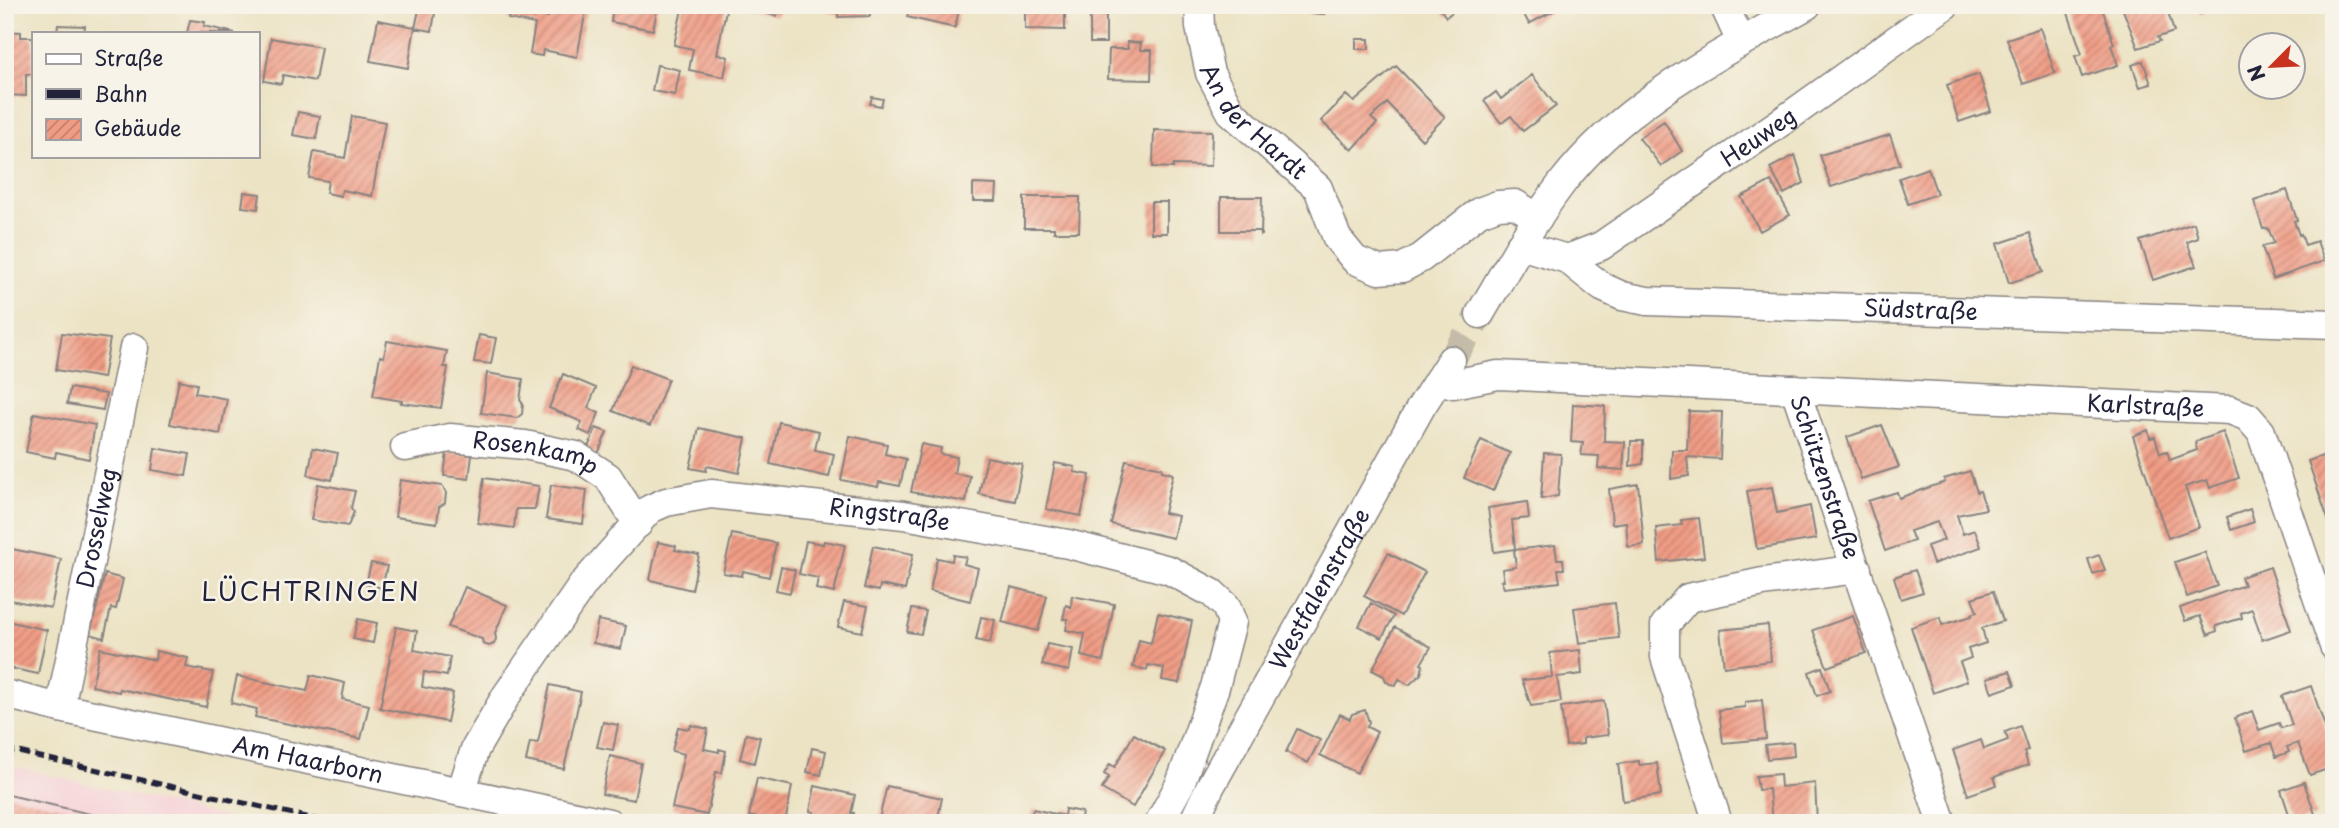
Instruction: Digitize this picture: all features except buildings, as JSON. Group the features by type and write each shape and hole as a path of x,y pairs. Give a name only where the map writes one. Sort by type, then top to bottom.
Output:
{"street":[{"name":"An der Hardt","path":"1199,5 1200,27 1210,73 1231,112 1318,188 1338,238 1355,260 1379,270 1402,268 1421,258 1479,212 1498,205 1515,204 1538,218"},
{"path":"1724,5 1741,42"},
{"path":"1480,314 1520,245 1563,182 1630,115 1652,96 1807,5"},
{"name":"Heuweg","path":"1567,260 1601,246 1945,5"},
{"name":"Südstraße","path":"1520,245 1567,260 1602,287 1622,296 1647,301 2334,324"},
{"name":"Drosselweg","path":"60,708 134,348"},
{"name":"Schützenstraße","path":"1445,369 1454,384 1497,375 1795,389 1942,823"},
{"name":"Westfalenstraße","path":"1193,823 1210,787 1445,369"},
{"name":"Karlstraße","path":"1795,389 2230,410 2248,417 2260,432 2334,646"},
{"name":"Rosenkamp","path":"405,447 450,438 525,445 576,456 608,477 638,523"},
{"name":"Ringstraße","path":"461,792 475,749 506,696 584,583 650,509 666,502 711,494 904,515 1068,544 1169,570 1212,593 1226,606 1232,622 1215,687 1180,784 1159,823"},
{"path":"1718,823 1665,657 1665,625 1688,597 1763,582 1857,569"},
{"name":"Am Haarborn","path":"5,694 60,708 609,823"}],"shaded area":[{"path":"5,764 249,823 5,823"}],"tunnel":[{"path":"1451,360 1480,314"}],"railway":[{"path":"5,749 333,823"}],"district":[{"name":"LÜCHTRINGEN","path":"311,592"}]}
